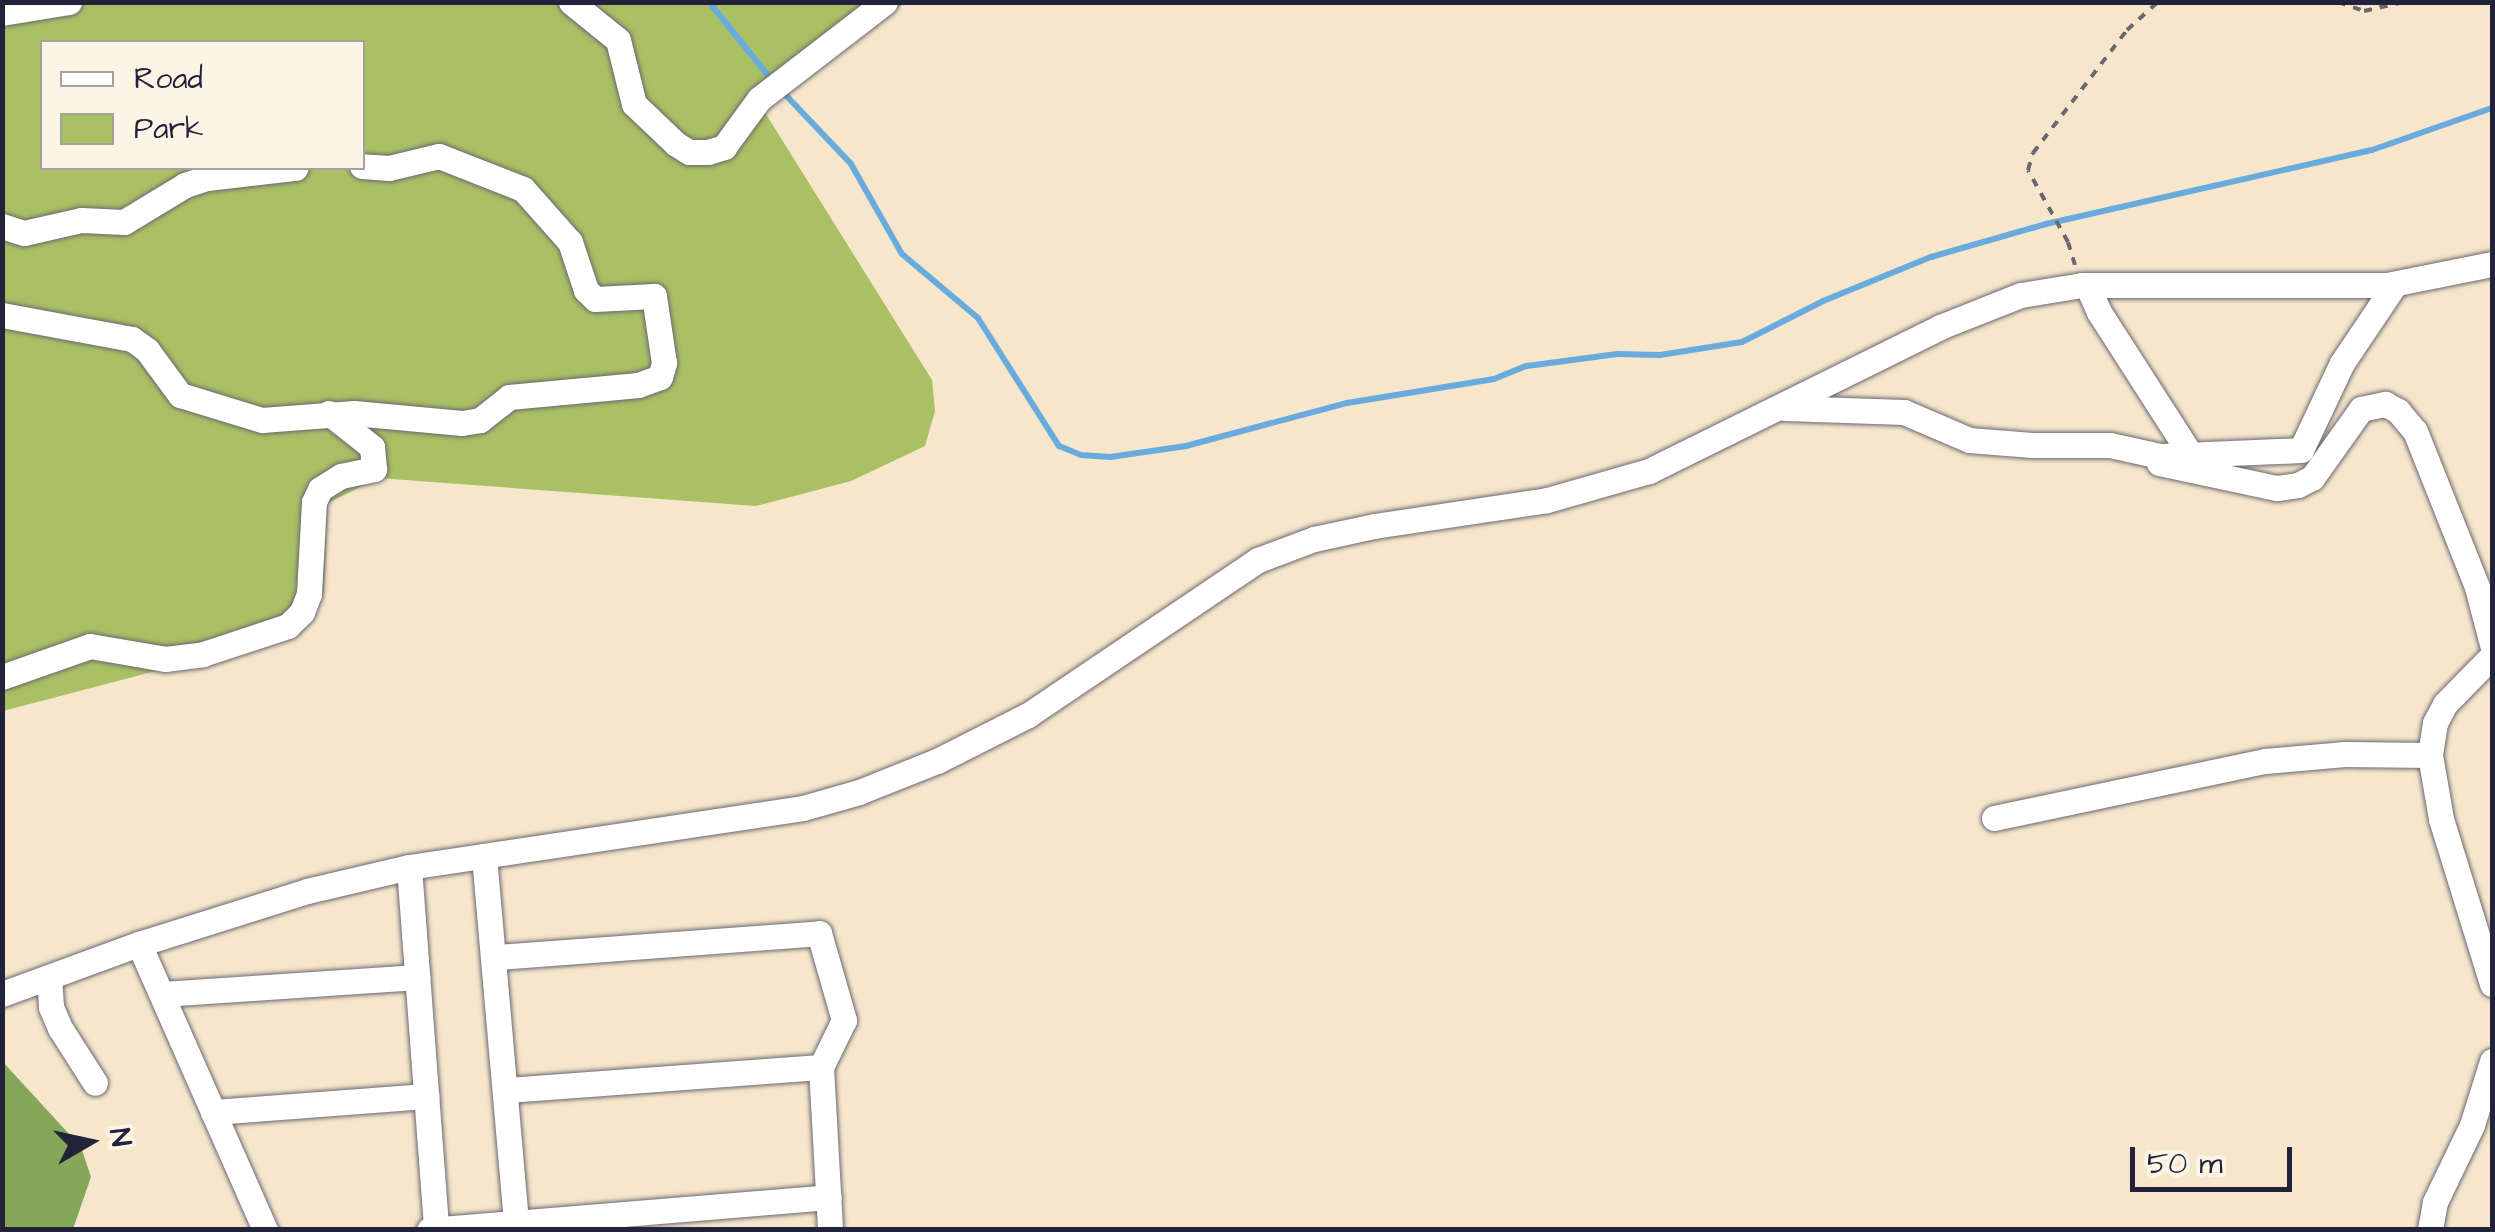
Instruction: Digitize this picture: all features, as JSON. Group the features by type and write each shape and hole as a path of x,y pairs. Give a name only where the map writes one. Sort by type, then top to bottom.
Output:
{"street":[{"path":"2,14 68,2"},
{"path":"571,2 618,40 634,104 676,144 689,152 708,152 724,147 759,99 885,2"},
{"path":"2,314 132,339 147,350 180,396 262,420 330,413 428,422 480,420 509,397 650,384 660,377 664,363 654,296 595,299 586,290 570,242 523,189 454,158 439,156 388,168 365,166"},
{"path":"2,226 24,233 81,220 124,222 185,185 207,178 277,170"},
{"path":"2,994 139,944 307,891 409,867 748,818 859,792 937,761 1028,715 1258,560 1314,540 1374,526 1546,500 1593,488 1676,459 1988,306 2020,295 2084,285 2395,284 2492,264"},
{"path":"1781,408 1904,412 1970,440 2132,450 2160,456 2301,450 2342,363 2395,284"},
{"path":"2084,285 2190,454"},
{"path":"2132,450 2169,468 2277,488 2312,478 2361,409 2384,404 2398,411 2415,431 2478,586 2490,646 2445,704 2435,722 2430,754 2440,819 2492,984"},
{"path":"2,677 90,646 165,658 203,654 288,626 302,612 309,594 314,502 320,489 341,476 374,469 372,446 330,413"},
{"path":"1994,818 2264,762 2345,754 2430,754"},
{"path":"484,856 496,957 516,1222"},
{"path":"409,867 433,1229 516,1222 591,1223 829,1198"},
{"path":"496,957 819,933 844,1020 821,1067 830,1230"},
{"path":"139,944 265,1230"},
{"path":"48,977 51,1007 60,1028 95,1084"},
{"path":"162,994 417,977"},
{"path":"2430,1230 2435,1202 2482,1123 2492,1061"},
{"path":"506,1090 821,1067"},
{"path":"213,1112 426,1096"}],"path":[{"path":"2084,285 2068,242 2028,170 2032,153 2127,30 2158,2"},
{"path":"2338,2 2364,10 2404,2"}],"green space":[{"path":"3,3 904,3 764,111 932,380 935,411 925,446 851,481 756,506 378,478 328,503 324,592 301,633 3,711"},
{"path":"2,1061 81,1147 91,1177 73,1229 3,1229"}],"waterway":[{"path":"709,2 771,79"},
{"path":"779,88 851,164 902,254 978,318 1059,446 1081,455 1110,457 1186,446 1347,403 1494,379 1527,366 1617,354 1660,355 1742,342 1823,301 1931,257 2046,224 2372,150 2492,108"}]}
